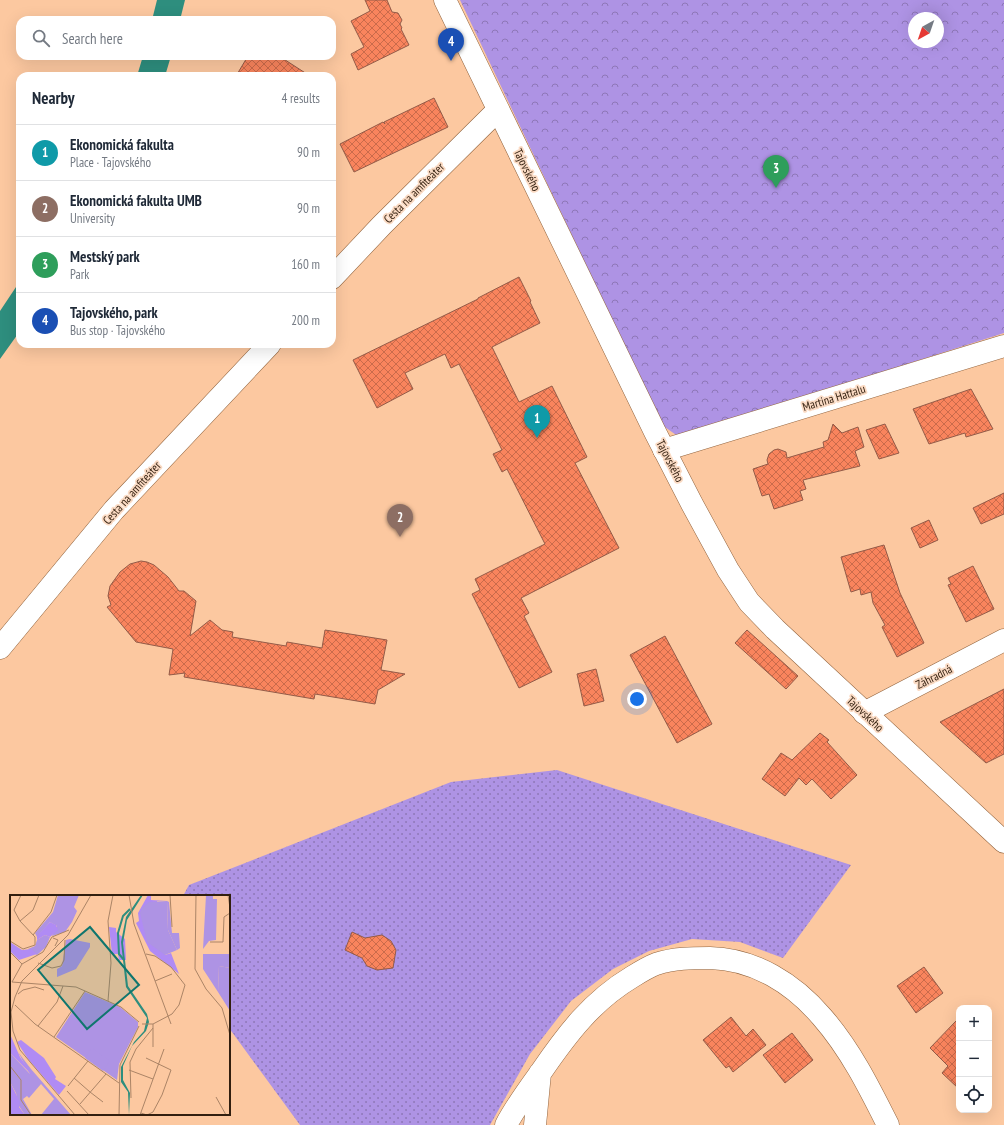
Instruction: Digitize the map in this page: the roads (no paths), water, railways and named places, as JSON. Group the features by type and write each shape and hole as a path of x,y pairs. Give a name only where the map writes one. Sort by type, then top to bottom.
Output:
{"main road":[{"name":"Tajovského","path":"445,0 664,450 710,539 749,602 775,629 864,713 1004,842"},
{"name":"Cesta na amfiteáter","path":"336,274 387,219 498,110"},
{"name":"Martina Hattalu","path":"664,450 1004,346"},
{"name":"Cesta na amfiteáter","path":"0,648 114,510 266,348"},
{"name":"Záhradná","path":"864,713 1004,640"},
{"path":"506,1125 519,1102 572,1028 603,997 626,981 656,964 673,960 696,958 721,958 739,961 771,974 785,983 821,1016 837,1036 854,1060 888,1125"},
{"path":"535,1125 540,1072"}],"water":[{"path":"157,0 185,0 181,16 153,16"},
{"path":"142,60 170,60 166,72 138,72"},
{"path":"16,287 16,337 0,359 0,311"}],"place":[{"name":"Tajovského, park","path":"451,61"},
{"name":"Mestský park","path":"776,188"},
{"name":"Ekonomická fakulta","path":"537,438"},
{"name":"Ekonomická fakulta UMB","path":"400,537"}]}
